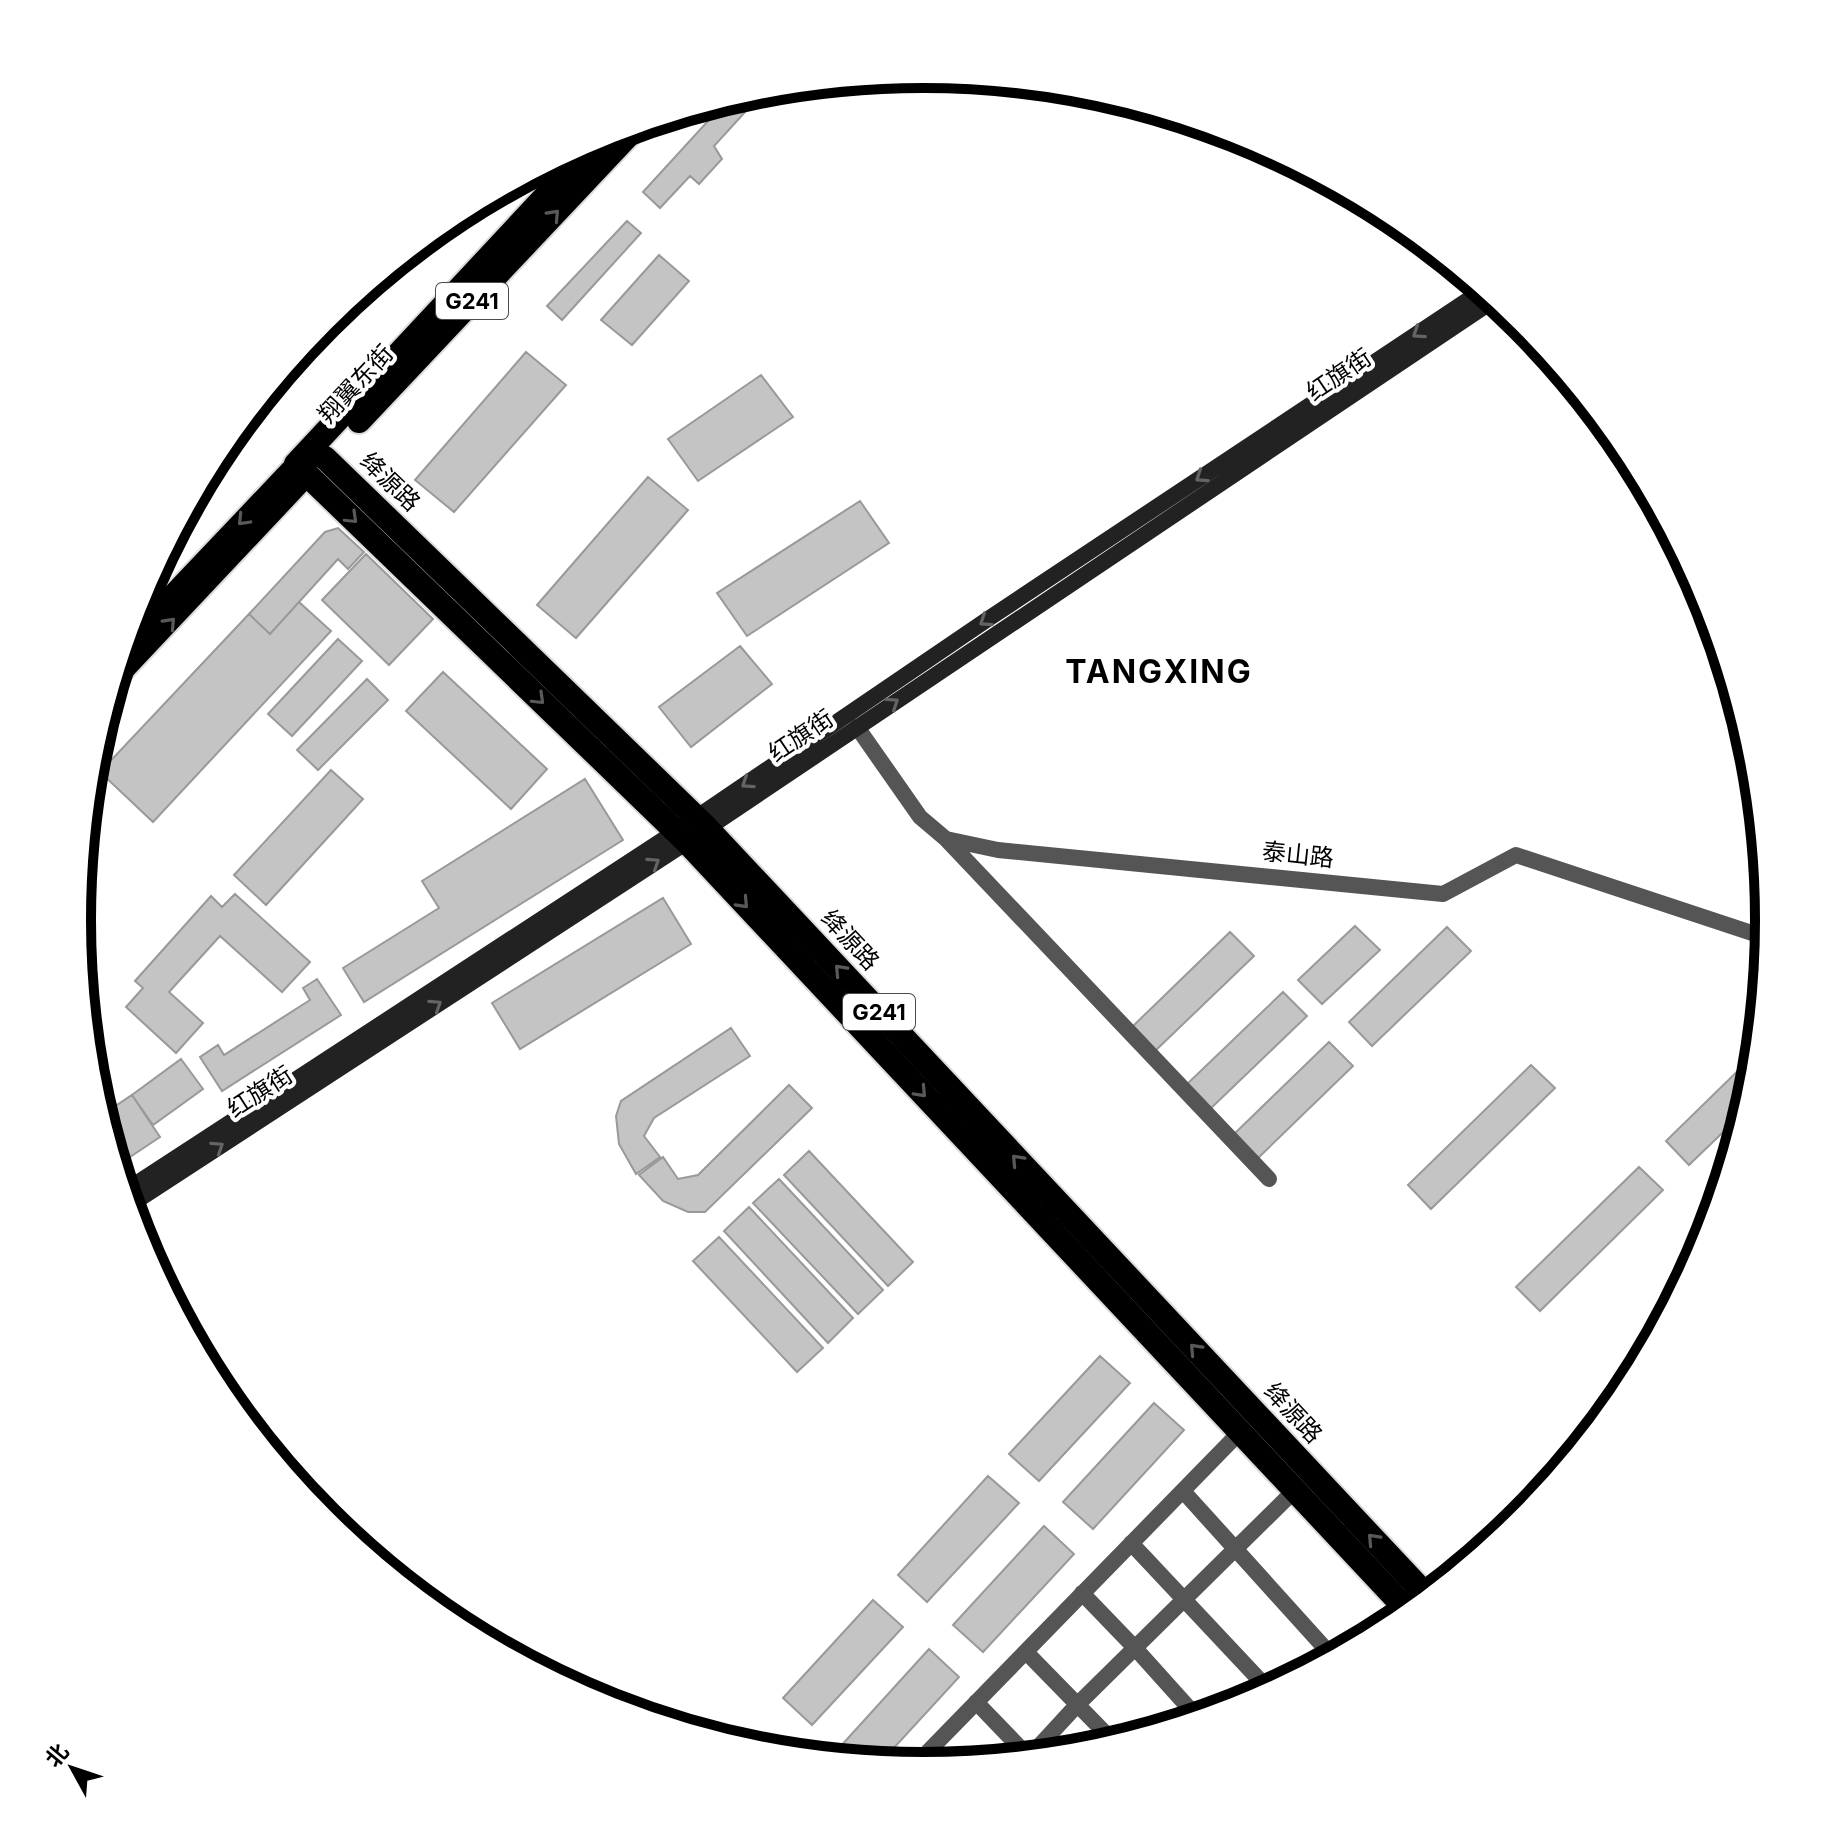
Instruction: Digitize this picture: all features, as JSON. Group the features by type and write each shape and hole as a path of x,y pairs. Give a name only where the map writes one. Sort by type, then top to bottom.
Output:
{"highway":[{"name":"翔翼东街","path":"310,462 617,147"},
{"name":"翔翼东街","path":"310,462 577,164"},
{"name":"绛源路","path":"310,462 691,830 1419,1587"},
{"name":"绛源路","path":"691,830 1240,1432 1399,1602"}],"main road":[{"name":"红旗街","path":"139,1199 691,830 988,619 1474,296"},
{"name":"红旗街","path":"134,1185 857,727 1485,306"},
{"name":"翔翼东街","path":"146,623 310,462"},
{"name":"翔翼东街","path":"133,660 310,462"}],"street":[{"path":"857,727 920,817 946,839 1269,1179"},
{"name":"泰山路","path":"946,839 998,850 1443,894 1516,855 1754,934"},
{"path":"928,1752 1240,1432"},
{"path":"1041,1744 1295,1490"},
{"path":"1183,1491 1325,1648"},
{"path":"1131,1543 1260,1680"},
{"path":"1082,1593 1189,1708"},
{"path":"1026,1652 1104,1732"},
{"path":"976,1702 1019,1746"}],"building":[{"path":"743,108 746,111 714,146 722,159 699,184 690,176 660,208 643,192 714,115"},
{"path":"627,221 641,233 562,320 547,306"},
{"path":"659,255 689,281 632,345 601,320"},
{"path":"526,352 566,385 454,512 415,480"},
{"path":"761,375 793,417 698,481 668,439"},
{"path":"648,477 688,510 576,638 537,605"},
{"path":"860,501 889,543 747,636 717,593"},
{"path":"338,528 364,552 348,569 338,559 270,634 249,614 325,532"},
{"path":"366,554 433,619 389,665 322,600"},
{"path":"299,602 331,631 153,822 104,776 106,766 249,614 270,634"},
{"path":"338,639 362,661 292,736 268,714"},
{"path":"740,646 772,684 691,747 659,707"},
{"path":"443,672 547,769 511,809 406,711"},
{"path":"367,679 388,700 318,770 297,750"},
{"path":"331,770 363,799 266,905 234,875"},
{"path":"585,779 623,840 364,1002 343,968 439,908 422,881"},
{"path":"235,894 310,962 282,992 220,936 169,992 203,1023 176,1053 126,1007 143,988 135,981 211,896 222,907"},
{"path":"663,898 691,944 520,1049 492,1003"},
{"path":"1355,926 1380,950 1322,1004 1298,980"},
{"path":"1447,927 1471,951 1372,1046 1349,1022"},
{"path":"1230,932 1254,956 1155,1051 1132,1027"},
{"path":"317,979 341,1015 222,1091 200,1057 218,1045 224,1055 310,1000 303,988"},
{"path":"1283,992 1307,1016 1208,1111 1185,1086"},
{"path":"731,1028 750,1056 654,1118 644,1136 660,1157 636,1174 619,1144 616,1116 621,1101"},
{"path":"1329,1042 1353,1066 1255,1161 1232,1136"},
{"path":"181,1059 203,1089 153,1125 132,1095"},
{"path":"1531,1065 1555,1088 1431,1209 1408,1185"},
{"path":"1742,1067 1729,1127 1689,1165 1666,1141"},
{"path":"789,1085 812,1108 705,1212 688,1212 663,1201 639,1175 663,1157 678,1179 698,1175"},
{"path":"132,1095 160,1137 126,1159 113,1108"},
{"path":"809,1151 913,1262 888,1286 784,1175"},
{"path":"1639,1167 1663,1190 1540,1311 1516,1287"},
{"path":"779,1179 883,1290 858,1314 753,1203"},
{"path":"749,1207 853,1318 828,1343 724,1231"},
{"path":"719,1237 823,1348 797,1372 693,1261"},
{"path":"1100,1356 1130,1383 1039,1481 1009,1454"},
{"path":"1154,1403 1184,1430 1093,1529 1063,1502"},
{"path":"988,1476 1019,1503 927,1602 898,1575"},
{"path":"1044,1526 1074,1554 983,1652 953,1625"},
{"path":"873,1600 903,1627 812,1725 783,1698"},
{"path":"929,1649 959,1677 891,1751 840,1747"}],"district":[{"name":"TANGXING","path":"1159,672"}]}
